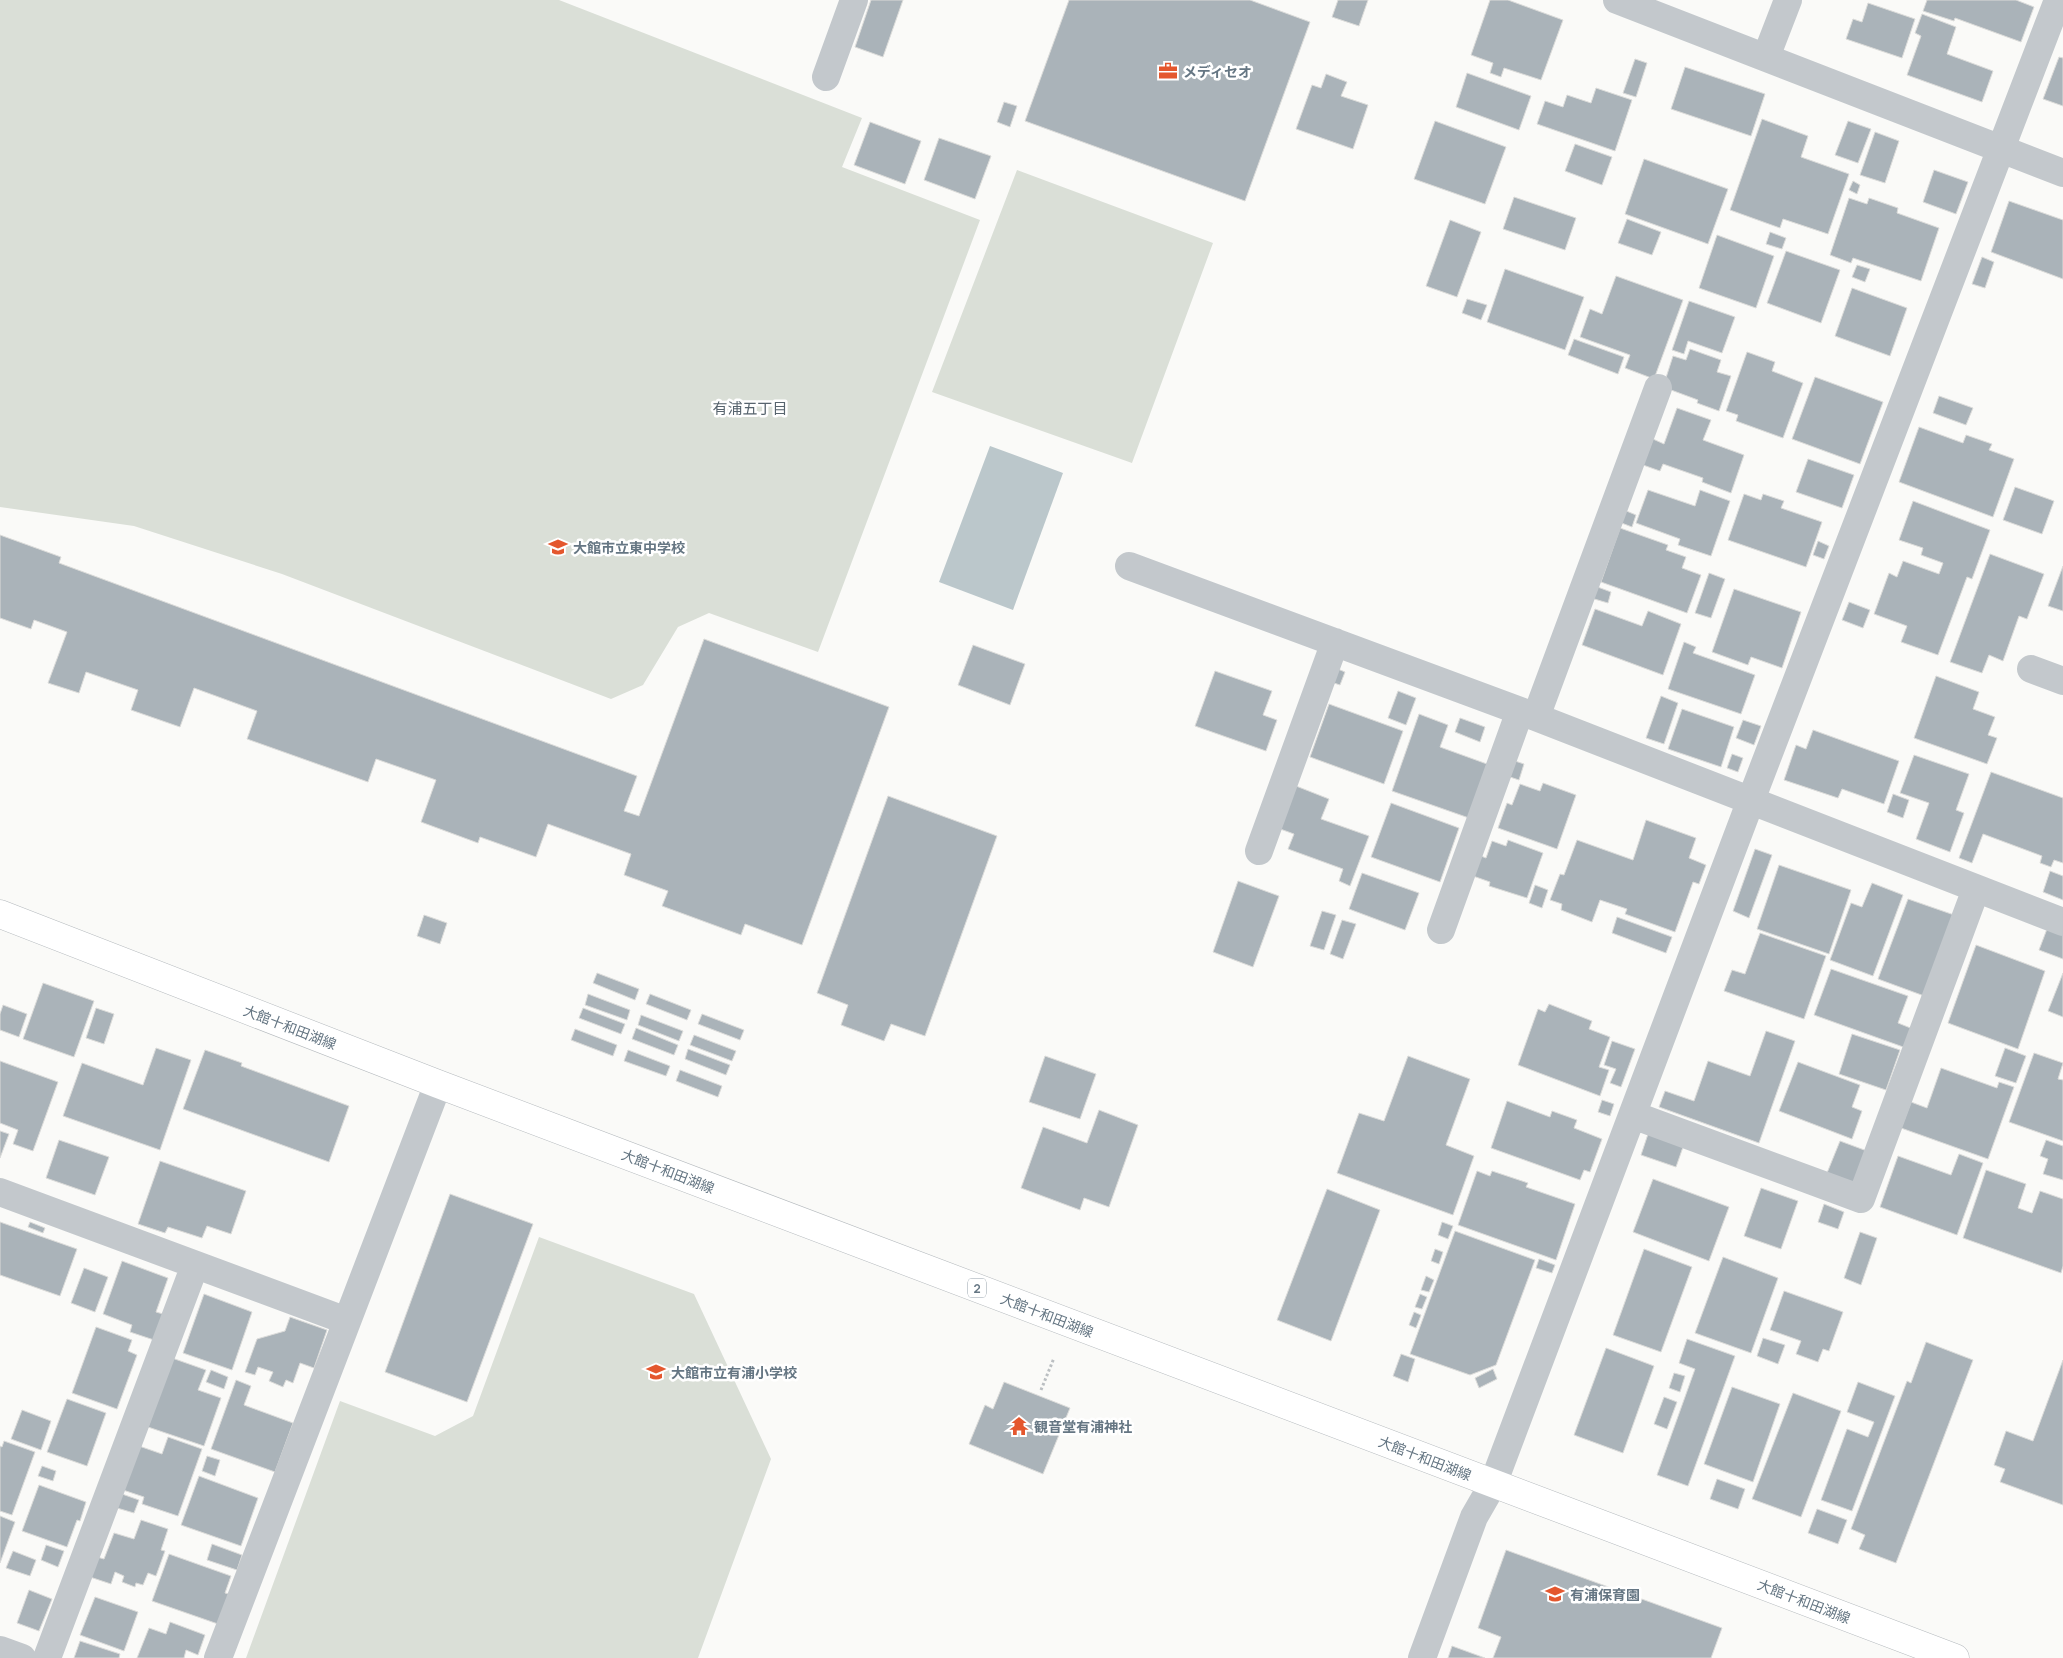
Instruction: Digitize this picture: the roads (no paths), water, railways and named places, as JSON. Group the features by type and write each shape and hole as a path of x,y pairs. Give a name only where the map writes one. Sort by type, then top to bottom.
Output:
{"main road":[{"name":"大館十和田湖線","path":"0,914 438,1084 1955,1658"}],"street":[{"path":"826,77 854,0"},
{"path":"1617,0 2063,173"},
{"path":"1766,57 1788,0"},
{"path":"1422,1658 1474,1517 1493,1484 1751,800 2058,0"},
{"path":"1441,930 1658,388"},
{"path":"1129,566 1528,714 2063,922"},
{"path":"1259,851 1335,642"},
{"path":"2031,668 2063,681"},
{"path":"1632,1115 1861,1199 1976,889"},
{"path":"218,1658 438,1084"},
{"path":"0,1192 347,1321"},
{"path":"47,1658 195,1265"},
{"path":"0,1650 22,1658"}],"place":[{"name":"メディセオ","path":"1168,71"},
{"name":"大館市立東中学校","path":"558,547"},
{"name":"大館市立有浦小学校","path":"656,1372"},
{"name":"観音堂有浦神社","path":"1019,1426"},
{"name":"有浦保育園","path":"1555,1594"}],"district":[{"name":"有浦五丁目","path":"750,408"}]}
